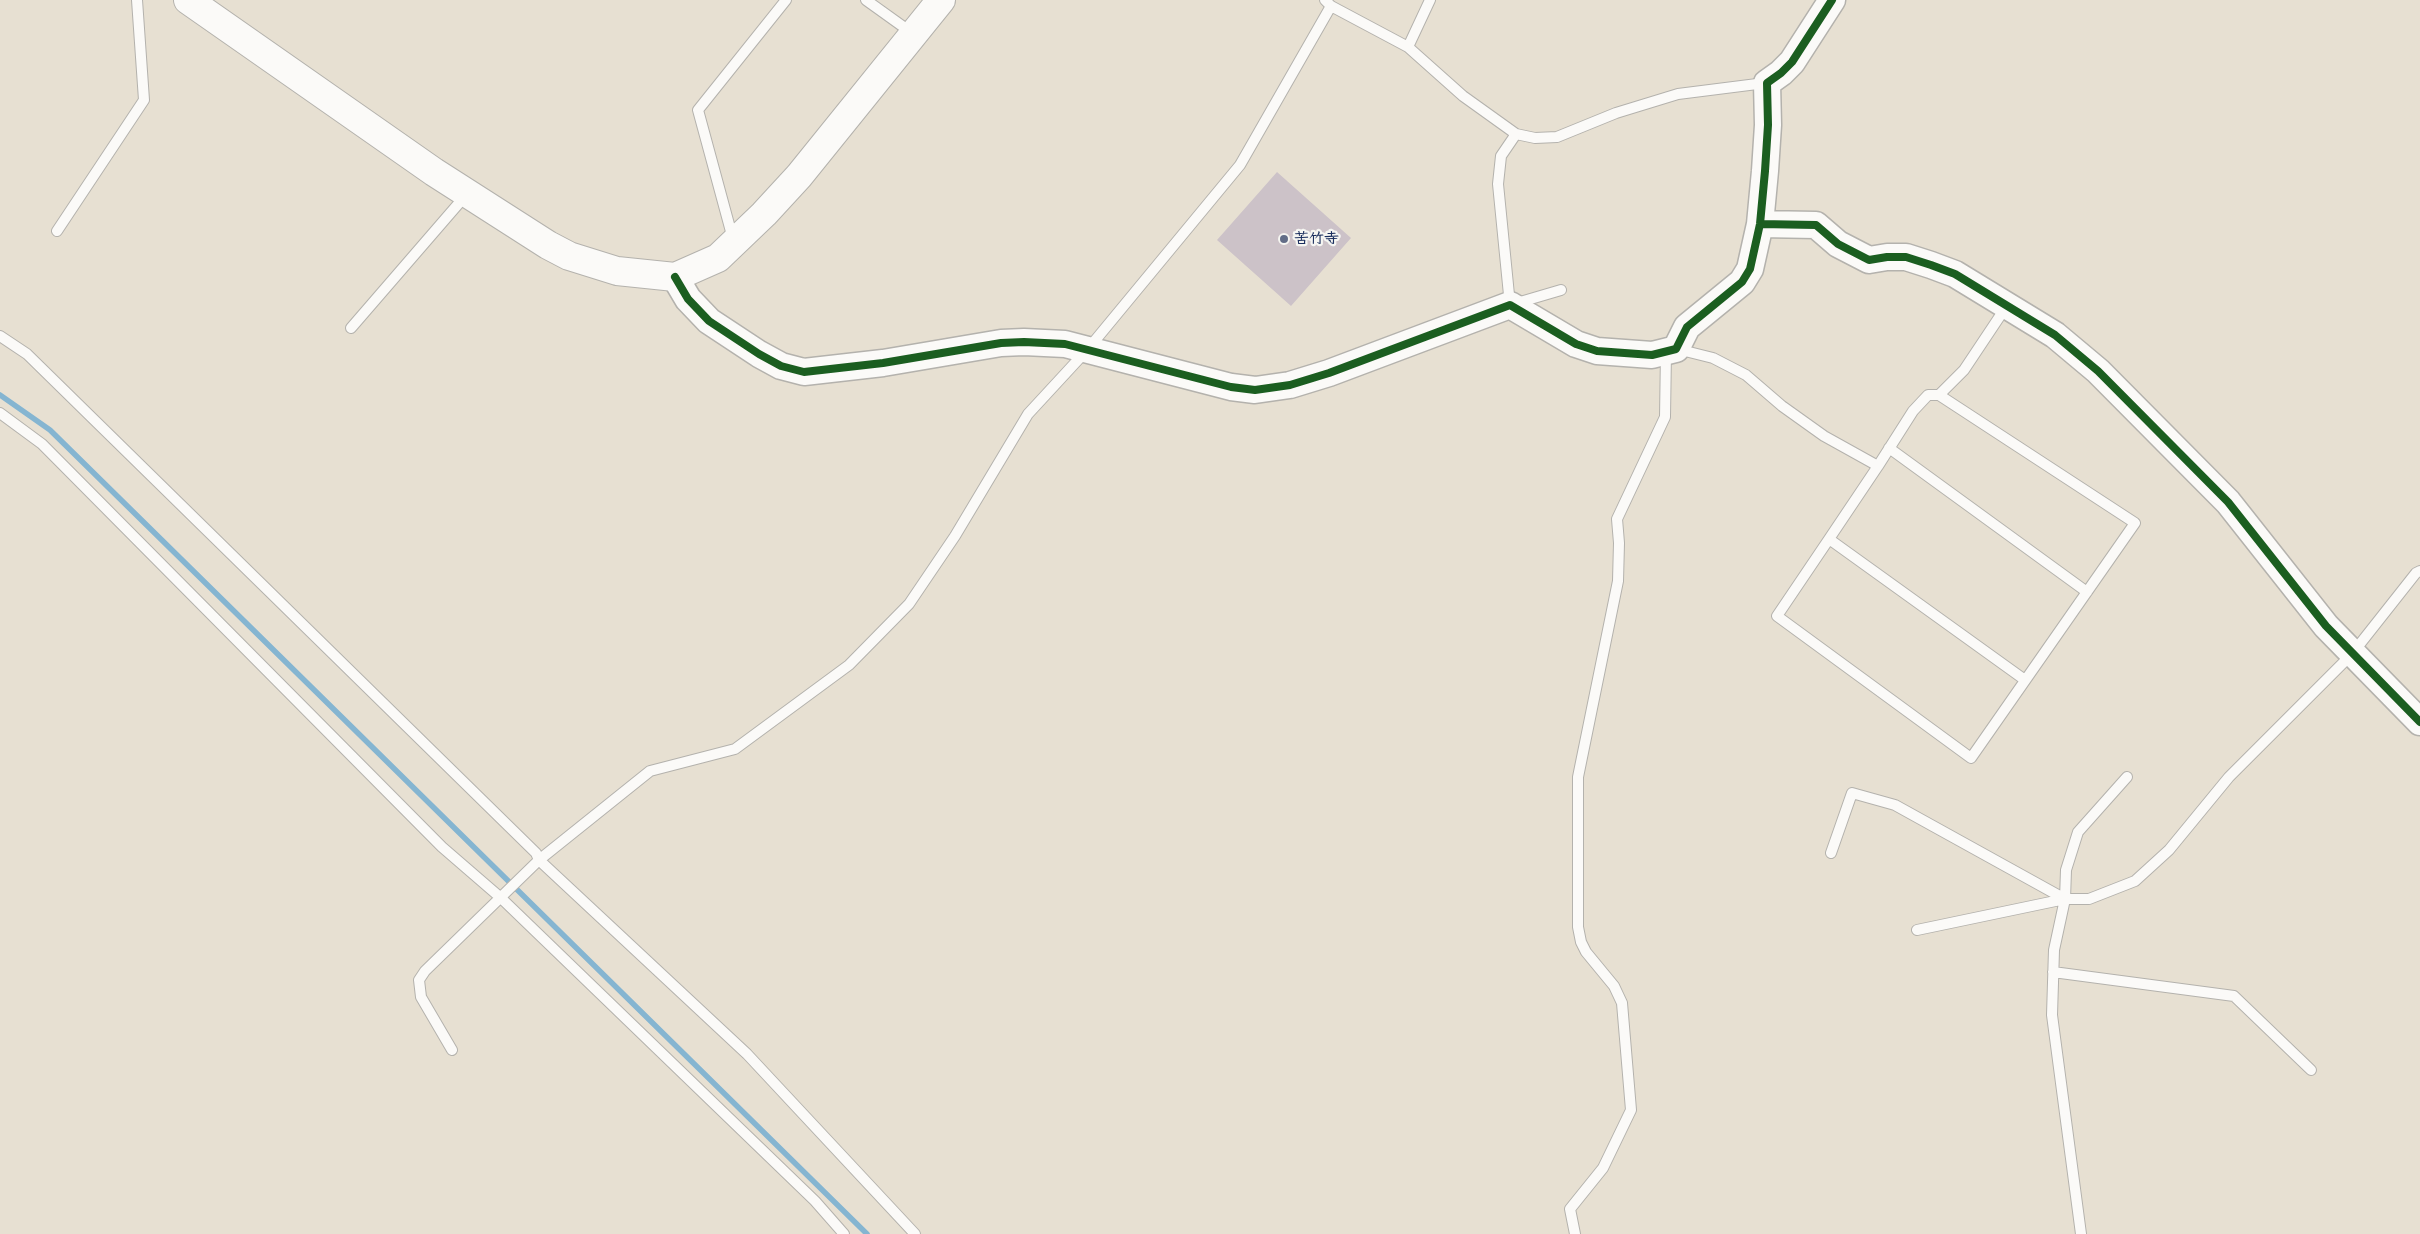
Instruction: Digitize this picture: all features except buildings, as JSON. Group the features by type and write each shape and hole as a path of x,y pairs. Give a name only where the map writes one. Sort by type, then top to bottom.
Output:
{"main road":[{"path":"191,1 467,194 569,256 618,271 675,277 718,258 799,176 941,0"}],"street":[{"path":"675,277 688,299 709,321 766,358 781,366 804,372 883,363 1001,343 1065,344 1231,387 1256,390 1290,385 1321,375 1510,305 1576,344 1597,351 1652,355 1671,350 1687,327 1742,282 1750,269 1760,224 1768,125 1767,83 1782,73 1792,62 1832,0"},
{"path":"1760,224 1816,225 1838,244 1869,260 1887,257 1906,257 1955,274 2054,335 2098,371 2228,502 2320,618 2352,654 2420,722"}],"lane":[{"path":"57,230 144,100 137,0"},
{"path":"734,242 698,110 786,0"},
{"path":"866,0 913,34"},
{"path":"1408,47 1430,0"},
{"path":"452,1050 421,997 419,980 425,971 539,860 650,771 735,749 848,665 909,604 955,536 1028,414 1088,349 1240,165 1328,3 1408,47 1463,96 1516,134 1535,138 1557,137 1616,113 1678,94 1767,83"},
{"path":"1516,134 1501,156 1498,184 1510,305 1561,290"},
{"path":"351,328 467,194"},
{"path":"1939,395 1964,370 2007,305"},
{"path":"0,336 27,354 536,853 539,860 747,1054 915,1234"},
{"path":"1575,1234 1570,1209 1603,1168 1631,1110 1622,1003 1614,986 1586,952 1581,942 1578,927 1578,777 1618,581 1619,543 1617,520 1665,417 1671,350 1713,358 1746,375 1782,406 1824,436 1878,466"},
{"path":"1928,395 1939,395 2135,523 1971,758 1777,616 1889,448 1918,406 1928,395"},
{"path":"0,413 42,444 442,847 501,898 815,1201 844,1234"},
{"path":"1889,448 2087,592"},
{"path":"1829,539 2025,680"},
{"path":"1917,930 2065,899 2090,899 2135,881 2169,850 2229,777 2352,654 2420,570"},
{"path":"2082,1234 2052,1015 2054,950 2065,899 2066,870 2078,832 2127,777"},
{"path":"1831,853 1852,793 1895,805 2065,899"},
{"path":"2053,972 2234,996 2311,1070"}],"waterway":[{"path":"0,395 50,430 867,1234"}],"cycle path":[{"path":"675,277 688,299 709,321 781,366 804,372 883,363 1001,343 1024,342 1065,344 1231,387 1255,390 1290,385 1329,373 1510,305 1576,344 1597,351 1652,355 1676,349 1687,327 1742,282 1750,269 1760,224 1765,171 1768,125 1767,83 1792,62 1832,0"},
{"path":"1760,224 1816,225 1838,244 1869,260 1887,257 1906,257 1955,274 2055,335 2098,371 2228,502 2326,626 2420,722"}],"place":[{"name":"苦竹寺","path":"1284,239"}]}
